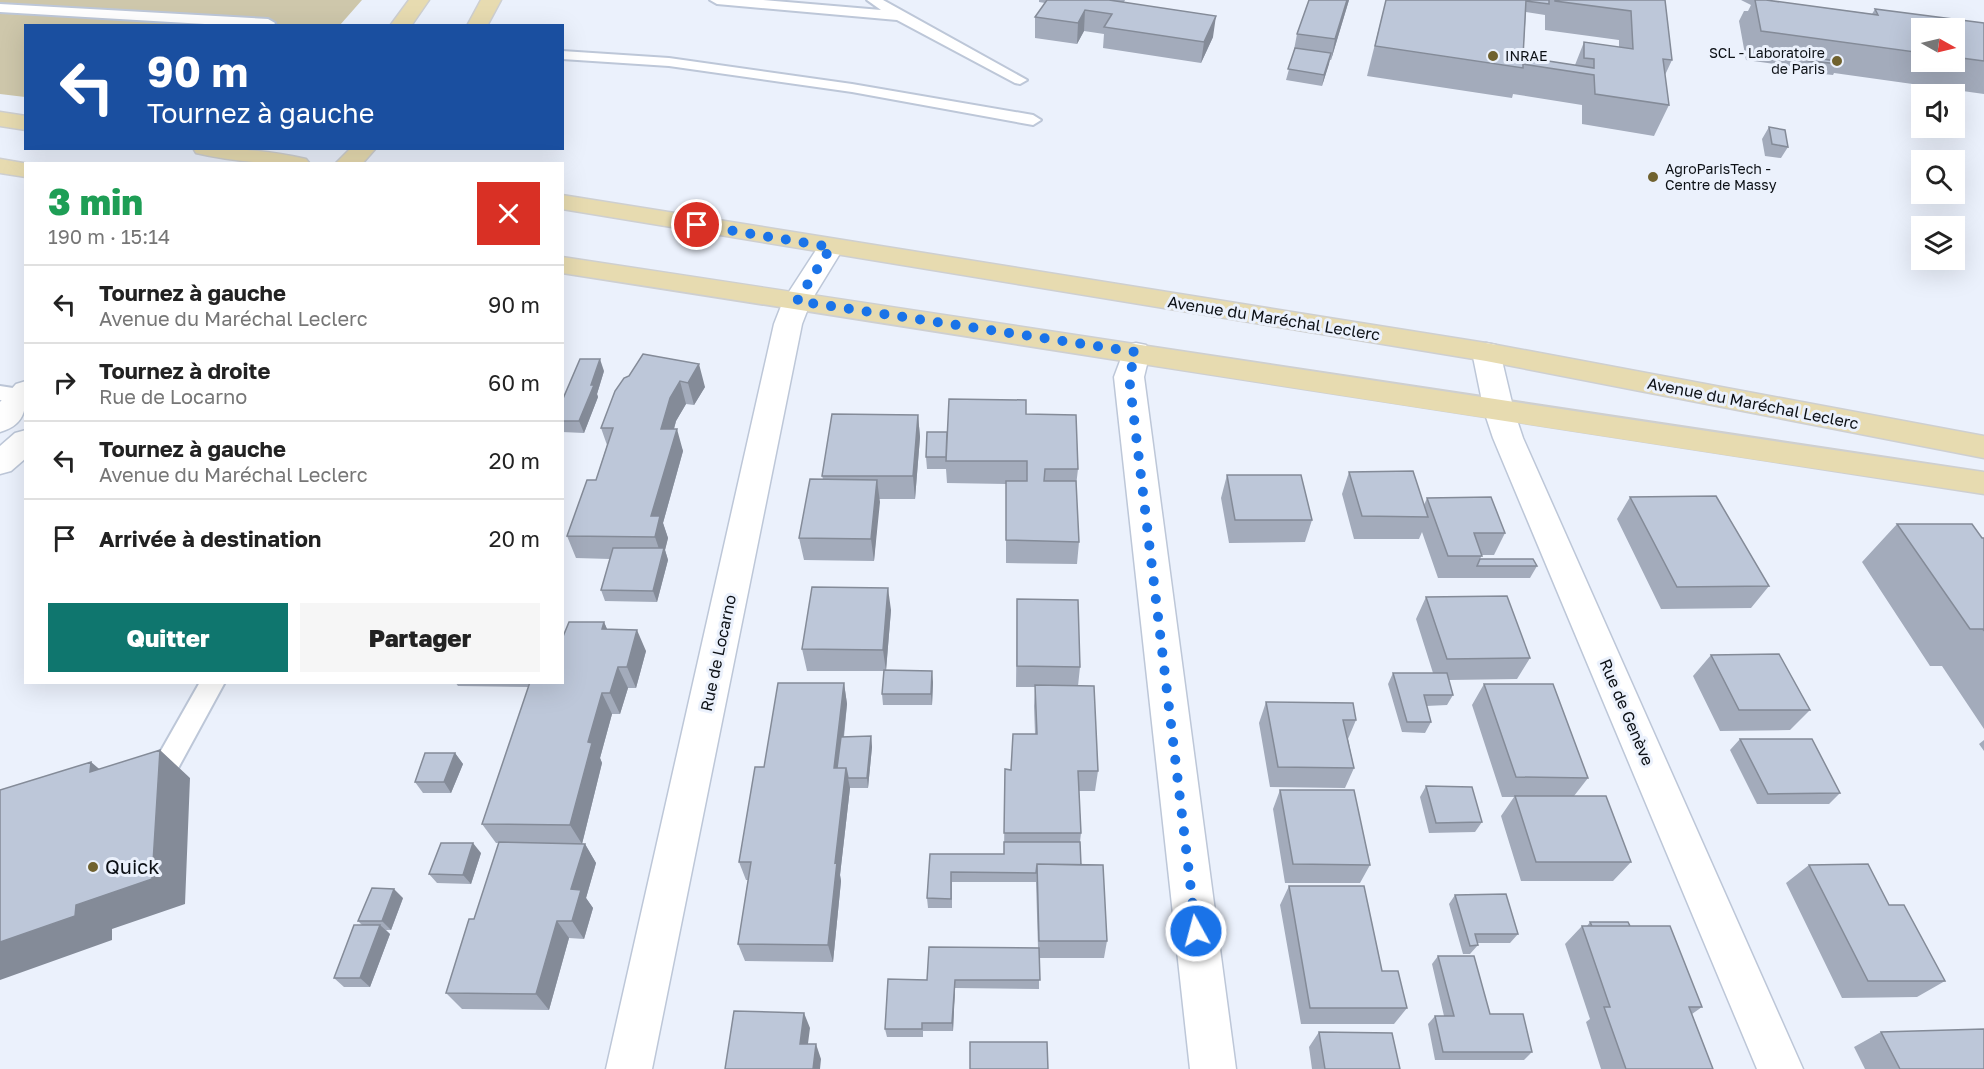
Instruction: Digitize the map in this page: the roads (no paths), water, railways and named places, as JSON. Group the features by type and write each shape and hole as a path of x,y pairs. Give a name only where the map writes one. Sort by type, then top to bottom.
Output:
{"main road":[{"path":"401,24 419,0"},
{"path":"478,24 491,0"},
{"path":"0,119 24,123"},
{"path":"218,150 289,162"},
{"path":"349,162 363,150"},
{"path":"0,166 24,170"},
{"name":"Avenue du Maréchal Leclerc","path":"564,202 1486,352 1984,447"},
{"path":"564,265 1136,352 1499,411 1984,483"}],"street":[{"name":"Rue de Locarno","path":"629,1069 788,324 797,301 831,247"},
{"path":"1136,352 1129,377 1213,1069"},
{"name":"Rue de Genève","path":"1486,352 1499,411 1508,438 1780,1069"},
{"path":"0,422 15,394"},
{"path":"0,463 24,443"}],"lane":[{"path":"717,0 797,4 900,16"},
{"path":"874,0 1020,80"},
{"path":"0,8 268,23"},
{"path":"564,55 680,64 852,88 1033,120"},
{"path":"167,764 212,684"}],"place":[{"name":"INRAE","path":"1493,56"},
{"name":"SCL - Laboratoire de Paris","path":"1837,61"},
{"name":"AgroParisTech - Centre de Massy","path":"1653,177"},
{"name":"Quick","path":"93,867"}]}
